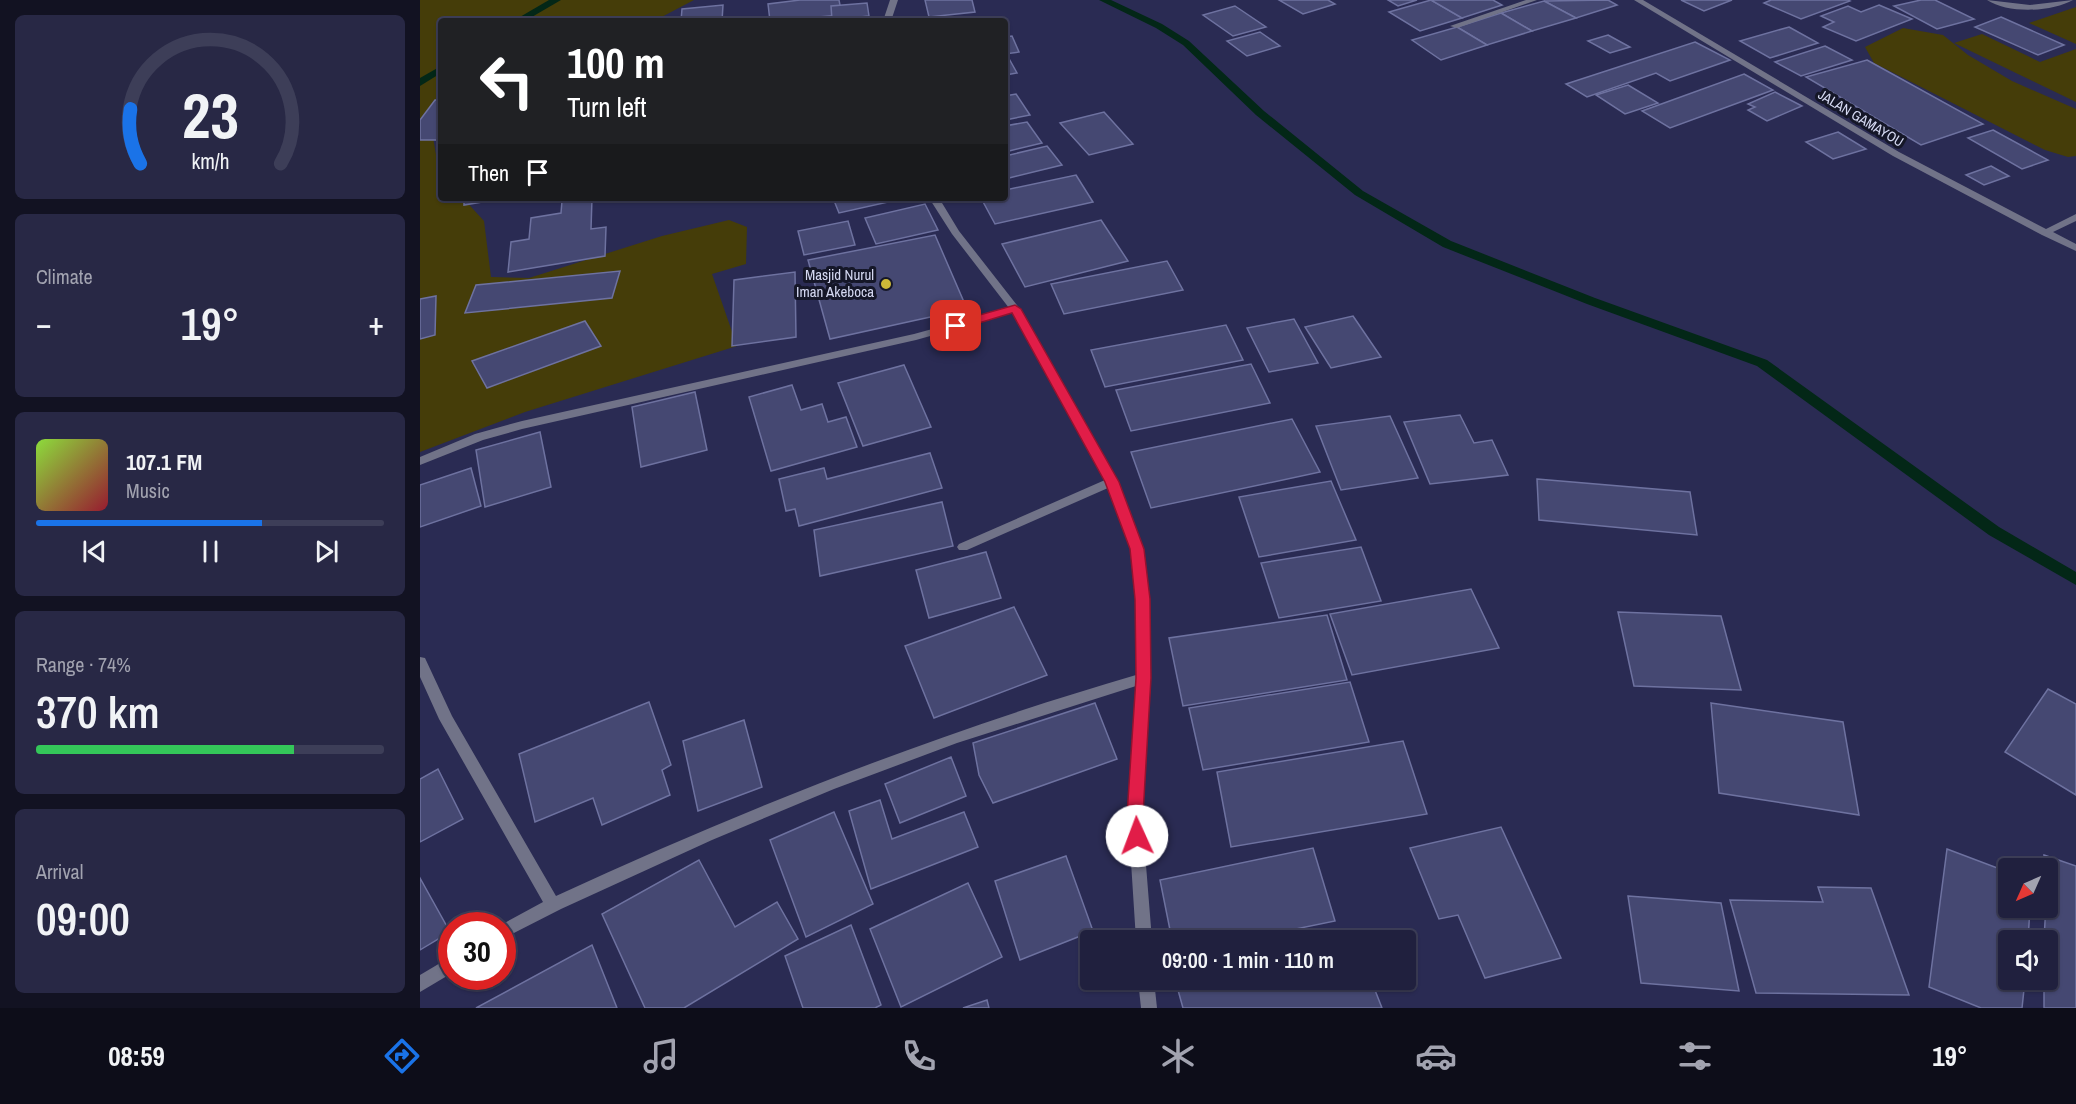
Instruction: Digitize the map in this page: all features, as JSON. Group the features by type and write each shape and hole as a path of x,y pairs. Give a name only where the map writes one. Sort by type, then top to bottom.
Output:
{"street":[{"path":"888,18 894,0"},
{"path":"1454,26 1533,0"},
{"name":"JALAN GAMAYOU","path":"1638,0 1896,154 2076,249"},
{"path":"1991,0 2006,7 2036,9 2069,0"},
{"path":"935,201 955,232 1015,309 1112,482 1137,549 1143,599 1143,678 1135,815 1143,930"},
{"path":"2045,232 2076,217"},
{"path":"420,461 471,440 522,425 904,340 1015,309"},
{"path":"963,547 1112,482"},
{"path":"420,662 446,719 553,906"},
{"path":"516,925 728,825 855,773 1039,708 1143,678"},
{"path":"420,984 438,973"},
{"path":"1147,990 1149,1008"}],"shaded area":[{"path":"420,0 694,0 660,18 438,18 438,113 430,120 438,166 438,201 466,201 484,221 491,277 529,278 662,236 729,220 747,227 746,264 712,274 737,346 525,412 420,452"},
{"path":"2076,7 2076,44 2029,23"},
{"path":"1903,28 1943,35 1968,55 2012,81 2076,109 2076,156 2068,157 2045,150 1874,63 1865,47"},
{"path":"1982,34 2040,62 2076,49 2076,102 1954,43"}],"building":[{"path":"800,0 839,0 842,15 770,18 768,4"},
{"path":"925,0 972,0 975,12 929,17"},
{"path":"1279,0 1328,0 1335,4 1303,14"},
{"path":"1388,0 1417,0 1398,6"},
{"path":"1431,0 1462,18 1420,31 1389,12"},
{"path":"1431,0 1493,0 1502,5 1462,18"},
{"path":"1608,0 1617,5 1576,18 1544,1"},
{"path":"1681,0 1732,0 1704,11"},
{"path":"1771,0 1850,1 1801,19 1764,3"},
{"path":"1921,0 1935,0 1974,19 1937,29 1894,6"},
{"path":"1544,1 1576,18 1532,31 1501,13"},
{"path":"867,3 869,16 832,18 831,6"},
{"path":"723,5 722,18 681,18 682,9"},
{"path":"1879,5 1912,19 1856,41 1823,27 1834,22 1821,16 1848,6 1861,12"},
{"path":"1235,6 1266,27 1233,36 1203,15"},
{"path":"1501,13 1532,31 1487,45 1457,27"},
{"path":"2001,17 2064,45 2038,55 1975,27"},
{"path":"1457,27 1487,45 1441,60 1412,40"},
{"path":"1789,27 1818,43 1770,58 1740,41"},
{"path":"1260,32 1280,46 1247,56 1227,41"},
{"path":"1608,35 1630,47 1610,53 1588,41"},
{"path":"1012,36 1019,52 1008,54 1008,37"},
{"path":"1695,42 1730,60 1670,81 1656,73 1587,97 1566,84"},
{"path":"1825,46 1852,60 1801,76 1775,62"},
{"path":"1008,57 1017,73 1008,74"},
{"path":"1867,60 1983,124 1921,145 1806,77"},
{"path":"1744,74 1773,90 1670,128 1642,111"},
{"path":"1628,85 1658,103 1625,114 1596,95"},
{"path":"1775,92 1802,106 1767,121 1748,110 1755,107 1748,104"},
{"path":"1016,94 1030,115 1008,119 1008,95"},
{"path":"435,100 438,100 438,140 420,140 420,120"},
{"path":"1104,112 1133,144 1089,155 1060,123"},
{"path":"1027,122 1042,143 1008,151 1008,125"},
{"path":"1993,130 2048,160 2022,169 1968,138"},
{"path":"1838,132 1866,149 1833,159 1806,142"},
{"path":"1047,146 1062,165 1008,178 1008,155"},
{"path":"1991,166 2009,176 1984,185 1966,175"},
{"path":"1076,175 1093,202 995,224 983,201 1008,201 1008,189"},
{"path":"464,201 488,201 464,205"},
{"path":"562,201 592,201 591,229 606,227 605,256 508,272 511,242 529,239 531,218 561,213"},
{"path":"834,201 893,201 839,213"},
{"path":"925,204 938,230 876,244 865,218"},
{"path":"1101,220 1128,261 1025,287 1002,244"},
{"path":"848,221 855,245 804,255 798,231"},
{"name":"Masjid Nurul Iman Akeboca","path":"935,235 967,309 830,339 808,260"},
{"path":"1167,261 1183,290 1064,314 1051,284"},
{"path":"620,271 612,298 465,313 476,285"},
{"path":"795,272 796,337 732,346 734,280"},
{"path":"436,296 435,335 420,339 420,299"},
{"path":"1353,316 1381,357 1331,368 1305,327"},
{"path":"1294,319 1318,363 1269,372 1247,328"},
{"path":"585,321 601,346 487,388 472,361"},
{"path":"1226,325 1243,360 1105,387 1091,350"},
{"path":"1251,364 1270,403 1131,431 1116,390"},
{"path":"904,365 931,427 863,446 838,383"},
{"path":"792,385 801,410 822,404 828,422 846,417 857,447 771,471 749,397"},
{"path":"695,392 707,450 641,467 632,407"},
{"path":"1460,415 1474,443 1492,440 1508,475 1430,484 1404,422"},
{"path":"1390,416 1418,478 1341,490 1316,426"},
{"path":"1292,419 1320,472 1151,508 1131,452"},
{"path":"540,432 551,487 485,507 476,450"},
{"path":"930,453 942,488 799,526 795,509 786,511 779,479 824,468 827,479"},
{"path":"471,468 481,506 420,527 420,485"},
{"path":"1537,479 1690,492 1697,535 1539,520"},
{"path":"1331,481 1356,540 1259,557 1239,497"},
{"path":"942,502 953,546 820,576 814,530"},
{"path":"1361,547 1381,601 1279,618 1261,563"},
{"path":"986,552 1001,598 929,618 916,570"},
{"path":"1471,589 1499,648 1352,675 1330,614"},
{"path":"1014,607 1047,675 934,718 905,646"},
{"path":"1618,612 1721,616 1741,690 1634,686"},
{"path":"1327,615 1347,680 1183,706 1169,638"},
{"path":"1350,682 1369,742 1203,770 1189,708"},
{"path":"2048,689 2076,704 2076,795 2005,752"},
{"path":"649,702 671,765 662,770 670,795 602,825 593,798 535,822 519,754"},
{"path":"1095,703 1117,759 993,803 979,775 973,743"},
{"path":"1711,703 1843,722 1859,815 1719,793"},
{"path":"744,720 762,787 698,811 683,741"},
{"path":"1403,741 1427,814 1231,847 1217,772"},
{"path":"951,757 966,796 900,823 885,784"},
{"path":"438,769 463,819 420,842 420,779"},
{"path":"880,800 892,839 964,812 978,847 871,889 849,811"},
{"path":"834,812 873,904 806,937 770,840"},
{"path":"1501,827 1561,958 1485,978 1458,915 1439,919 1410,848"},
{"path":"1313,848 1335,921 1291,930 1170,930 1160,880"},
{"path":"1947,849 1998,868 1998,918 2029,918 2029,930 1998,930 1998,990 2024,990 2022,1008 1981,1008 1929,987"},
{"path":"1066,856 1093,930 1080,930 1080,936 1020,960 995,881"},
{"path":"699,860 735,927 777,902 798,939 684,1008 645,1008 602,914"},
{"path":"2058,860 2076,866 2076,1008 2044,1008 2044,990 2058,990 2058,930 2045,930 2045,918 2058,918"},
{"path":"420,878 439,912 438,939 420,950"},
{"path":"968,883 1002,957 901,1007 870,929"},
{"path":"1818,887 1871,888 1909,995 1756,993 1730,900 1823,902"},
{"path":"1628,896 1721,903 1739,991 1641,983"},
{"path":"851,925 881,1005 875,1008 803,1008 785,956"},
{"path":"592,945 617,1008 476,1008 509,990 516,990 516,986"},
{"path":"1178,990 1375,990 1382,1008 1183,1008"},
{"path":"987,1000 989,1008 963,1008"}],"waterway":[{"path":"523,18 556,0"},
{"path":"1104,0 1159,26 1186,43 1260,113 1359,193 1447,244 1591,301 1762,363 1994,531 2076,579"},
{"path":"420,83 438,71"}],"place":[{"name":"Masjid Nurul Iman Akeboca","path":"886,284"}],"route":[{"path":"956,326 1015,309 1112,482 1137,549 1143,599 1143,678 1135,815 1137,836"}]}
